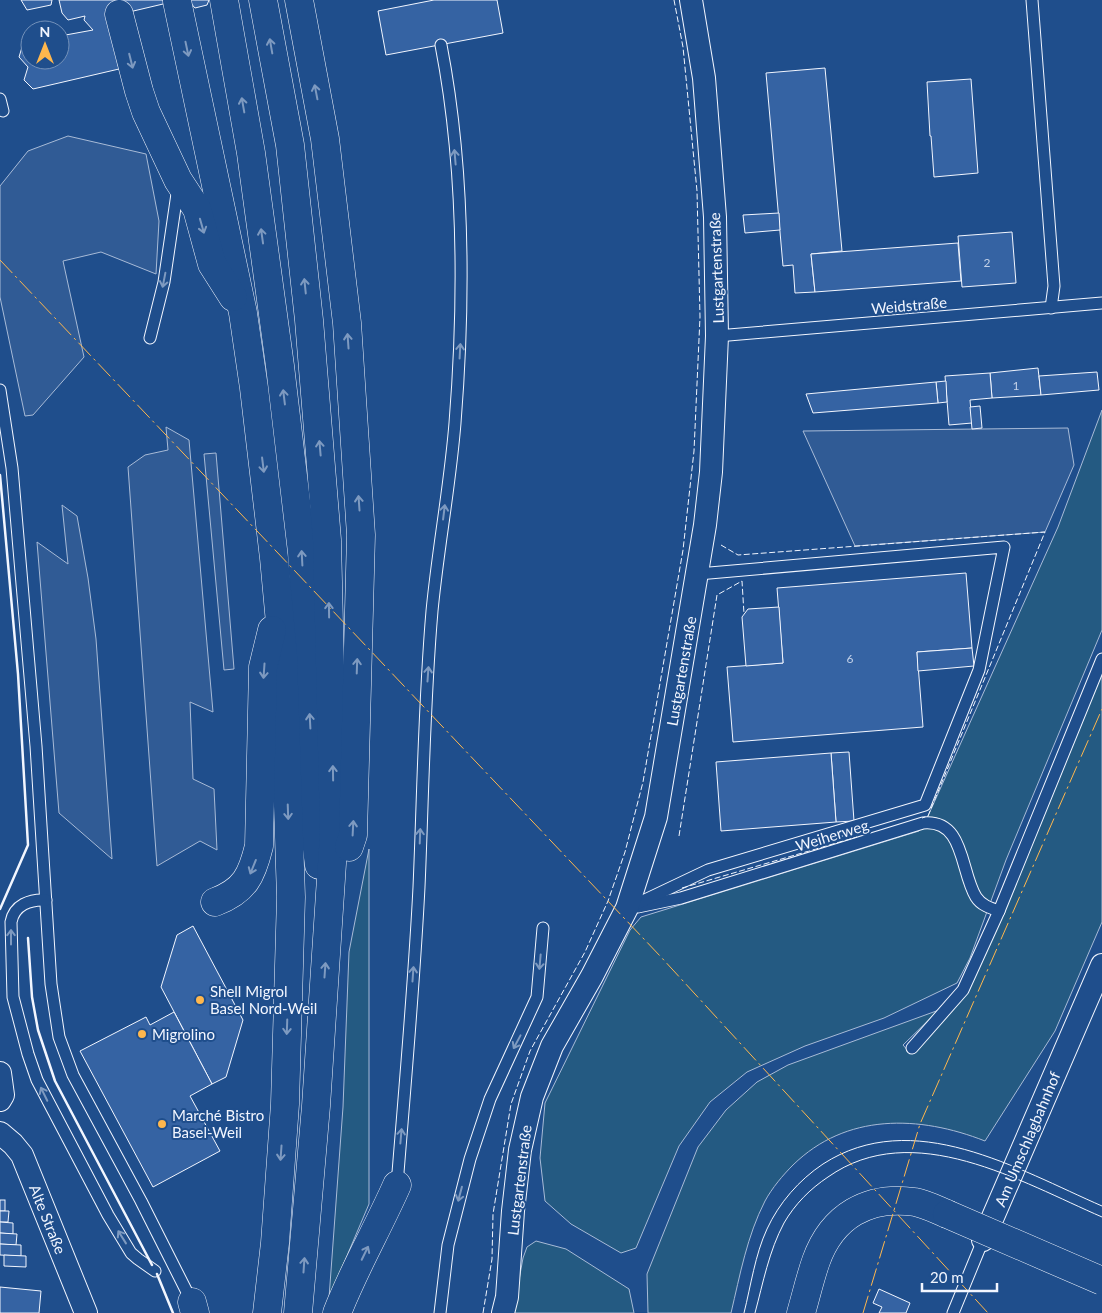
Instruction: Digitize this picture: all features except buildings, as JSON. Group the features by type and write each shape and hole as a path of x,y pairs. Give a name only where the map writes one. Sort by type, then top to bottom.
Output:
{"main road":[{"path":"224,0 251,153 280,366 302,552 315,833 326,944"},
{"path":"263,0 290,145 309,320 328,540 334,833 314,1134 298,1313"},
{"path":"299,0 325,140 345,304 361,535 352,835 326,944"},
{"path":"177,1 243,313 254,388 283,655 291,897 285,1104 267,1313"},
{"path":"119,14 146,112 178,180 197,209 212,264 243,313"},
{"path":"215,902 227,898 243,886 255,863 259,846 263,667 278,606"},
{"path":"338,1313 345,1292 397,1185"},
{"path":"801,1313 816,1260 826,1240 836,1227 855,1210 875,1203 893,1201 916,1202 1102,1281"}],"street":[{"name":"Lustgartenstraße","path":"503,1313 507,1297 513,1211 520,1150 532,1097 552,1046 592,976 627,908 656,817 698,574 711,472 718,336 715,217 704,78 691,0"},
{"name":"Am Umschlagbahnhof","path":"983,1240 1102,965"},
{"path":"0,1073 3,1095 0,1100"},
{"name":"Alte Straße","path":"0,1133 22,1155 86,1313"}],"lane":[{"path":"1032,0 1054,286 1052,308"},
{"path":"397,1185 419,885 423,741 432,611 455,426 462,306 459,196 450,91 441,45"},
{"path":"0,99 3,111"},
{"path":"150,338 164,282 178,180"},
{"name":"Weidstraße","path":"718,336 1102,303"},
{"path":"0,390 12,468 36,746 53,1002 59,1037 76,1082 141,1201 193,1308"},
{"path":"627,908 708,870 925,805 979,670 1004,547 698,574"},
{"path":"912,1048 963,990 998,911 1102,659"},
{"name":"Weiherweg","path":"627,908 650,906 681,898 923,823 932,822 941,824 954,837 976,897 986,907 998,911"},
{"path":"46,900 34,900 20,906 14,913 11,922 13,997 28,1054 49,1104 108,1215 131,1253 155,1271"},
{"path":"440,1313 448,1245 470,1158 490,1099 537,998 543,928"},
{"name":"Am Umschlagbahnhof","path":"954,1312 983,1240"}],"shaded area":[{"path":"68,136 146,154 159,221 156,274 101,252 63,261 84,357 33,415 25,416 0,297 0,186 28,151"},
{"path":"1102,410 1102,630 1006,860 970,958 957,983 884,1018 805,1046 747,1072 710,1102 679,1146 636,1248 621,1253 571,1224 545,1201 540,1158 545,1103 630,930 641,917 919,831 928,816 1058,527"},
{"path":"166,427 189,440 213,712 190,702 193,779 214,789 217,850 200,841 157,866 128,467 145,455 168,450"},
{"path":"1068,428 1074,465 1045,532 855,546 803,431"},
{"path":"216,453 234,669 224,670 204,454"},
{"path":"62,505 77,516 88,578 96,639 112,859 59,813 37,542 68,564"},
{"path":"1102,659 1102,922 1055,1031 985,1141 935,1126 909,1123 884,1124 860,1128 836,1136 814,1148 793,1165 768,1196 753,1228 731,1313 648,1313 647,1274 698,1147 726,1110 757,1082 788,1065 939,1010 903,1045 910,1053 912,1048 963,990"},
{"path":"369,849 369,1204 329,1298 343,1107 349,952"},
{"path":"536,1241 566,1249 629,1289 634,1313 513,1313 523,1258 527,1247"}],"tram line":[{"path":"744,1313 759,1249 777,1210 790,1193 814,1170 857,1148 893,1141 928,1142 964,1149 1000,1161 1102,1206"},
{"path":"755,1313 770,1256 788,1216 803,1197 821,1182 861,1160 895,1153 931,1154 966,1161 1002,1173 1102,1217"}],"fence":[{"path":"483,1313 492,1259 493,1214 511,1104 530,1051 585,952 608,901 625,852 643,782 683,550 694,451 700,317 697,191 683,47 674,0"},
{"path":"721,545 738,555 1045,532 928,816 922,818"},
{"path":"679,836 717,595 742,581 744,614"},
{"path":"682,888 857,837"}],"wall":[{"path":"0,475 18,674 28,845 0,909"},
{"path":"28,938 32,997 38,1030 55,1081 152,1265"},
{"path":"157,1274 173,1313"}],"power":[{"path":"0,260 661,957 988,1313"},
{"path":"863,1313 920,1124 1102,709"}],"place":[{"name":"Shell Migrol Basel Nord-Weil","path":"200,1000"},
{"name":"Migrolino","path":"142,1034"},
{"name":"Marché Bistro Basel-Weil","path":"162,1124"}]}
